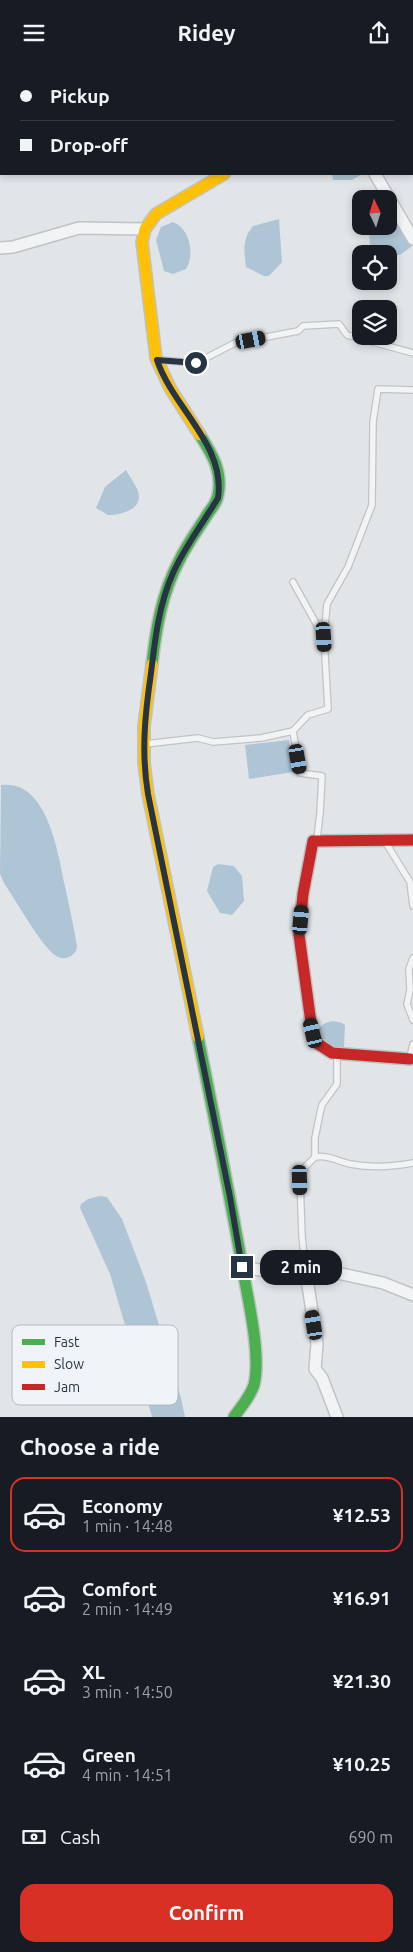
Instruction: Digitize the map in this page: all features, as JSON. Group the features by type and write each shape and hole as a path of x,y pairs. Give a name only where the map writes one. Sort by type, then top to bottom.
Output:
{"street":[{"path":"222,175 161,210 152,218 146,229 143,249 157,360 170,388 212,453 220,482 218,498 179,560 164,598 154,645 143,745 148,794 230,1197 255,1343 255,1378 248,1398 234,1417"},
{"path":"376,175 413,239"},
{"path":"0,248 13,247 79,228 146,229"},
{"path":"410,1059 337,1053 321,1048 313,1033 300,948 303,892 313,841 384,839 413,841"},
{"path":"242,1267 280,1271 305,1266 383,1283 413,1295"},
{"path":"305,1266 317,1344 315,1369 322,1378 337,1417"}],"lane":[{"path":"157,360 196,363 235,343 298,331 303,326 339,324 347,335 413,353"},
{"path":"143,745 198,738 213,742 261,738 293,731 308,715 328,709 324,633 327,604 348,567 372,505 373,422 378,389 413,390"},
{"path":"293,582 318,627 324,633"},
{"path":"293,731 300,773 322,776 317,841"},
{"path":"384,839 408,877 412,891 413,906"},
{"path":"413,958 409,969 410,990 407,1004 413,1020"},
{"path":"410,1059 413,1044"},
{"path":"315,1157 315,1138 322,1105 337,1084 337,1053"},
{"path":"305,1266 300,1180 304,1168 315,1157 328,1156 352,1164 392,1167 413,1163"}],"water":[{"path":"332,175 360,175 352,180 333,180"},
{"path":"279,219 282,262 269,276 264,276 246,267 245,240 253,226"},
{"path":"173,222 179,225 187,236 190,257 186,269 173,274 164,271 156,240 161,227"},
{"path":"398,225 401,225 412,246 400,255 397,255 397,245 370,245 370,236 398,235"},
{"path":"126,470 138,491 138,503 130,510 108,515 96,508 105,487"},
{"path":"289,740 293,772 249,779 245,745"},
{"path":"1,785 17,786 30,794 40,806 48,821 59,856 77,947 76,951 68,957 58,957 45,945 22,912 0,874"},
{"path":"218,864 234,866 242,876 244,901 232,915 220,913 207,891 213,867"},
{"path":"333,1021 345,1025 344,1048 334,1049 316,1031 325,1023"},
{"path":"100,1196 107,1197 122,1219 146,1282 159,1325 125,1325 110,1274 80,1208 81,1204 88,1199"},
{"path":"178,1388 185,1417 152,1417 148,1405 178,1405"}],"traffic: fast":[{"path":"152,664 158,624 164,598 173,573 193,536 215,504 218,495 218,471 200,435"},
{"path":"198,1037 233,1216 255,1346 256,1373 254,1385 248,1398 234,1417"}],"traffic: slow":[{"path":"200,435 170,388 156,358 142,242 145,229 156,214 222,175"},
{"path":"152,664 144,726 144,763 148,794 198,1037"}],"traffic: jam":[{"path":"410,1059 332,1053 318,1044 312,1030 299,935 303,894 313,841 413,840"}],"route":[{"path":"196,363 157,360 164,378 215,459 219,474 220,490 218,498 173,572 160,611 154,645 143,745 145,779 230,1197 242,1267"}]}
